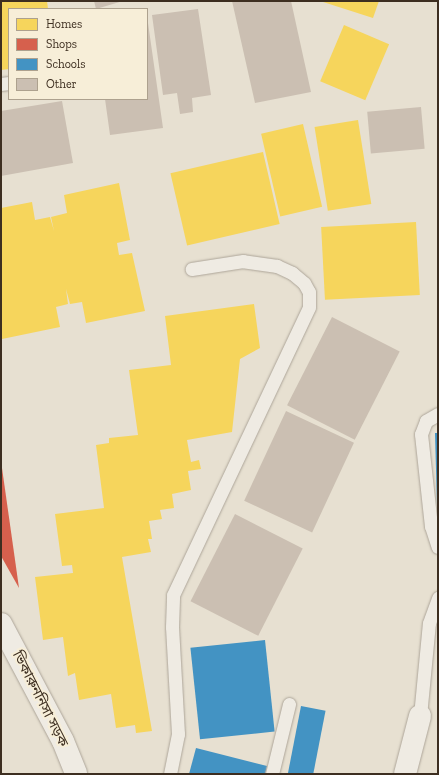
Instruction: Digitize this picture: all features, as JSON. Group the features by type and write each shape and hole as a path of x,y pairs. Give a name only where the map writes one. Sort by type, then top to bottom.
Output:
{"street":[{"name":"ভিকারুননিসা সড়ক","path":"1,624 63,741 76,774"},
{"path":"405,774 420,716"}],"lane":[{"path":"170,774 178,734 172,627 173,595 309,307 309,292 304,283 292,273 277,266 243,260 192,269"},
{"path":"438,414 426,421 421,434 431,526 438,547"},
{"path":"420,716 432,679 429,623 438,598"},
{"path":"272,774 289,704"}],"building: Homes":[{"path":"1,1 47,1 48,8 8,8 8,69 1,70"},
{"path":"320,1 379,1 373,18"},
{"path":"344,25 389,44 365,100 320,81"},
{"path":"358,120 371,204 328,211 315,127"},
{"path":"303,124 322,207 280,216 261,134"},
{"path":"263,152 280,224 187,245 170,173"},
{"path":"119,183 130,240 117,243 119,255 132,253 145,311 86,323 82,302 70,304 66,289 68,304 56,307 60,327 2,339 1,208 32,202 35,220 50,217 54,231 51,217 67,213 64,195"},
{"path":"416,222 420,295 325,300 321,227"},
{"path":"254,304 260,348 240,359 232,432 187,440 191,462 199,460 201,469 188,471 191,490 172,494 174,508 160,510 162,519 149,521 152,539 148,539 151,552 122,557 152,731 136,733 135,725 116,728 111,694 79,700 75,673 68,676 63,637 43,640 35,577 73,573 72,565 62,566 55,514 104,508 96,445 109,443 109,438 138,435 129,370 171,365 165,316"}],"building: Shops":[{"path":"2,468 19,588 1,556"}],"building: Schools":[{"path":"435,433 438,433 438,507 437,507"},
{"path":"265,640 275,731 200,739 190,648"},
{"path":"301,706 326,711 313,774 288,774"},
{"path":"196,748 267,766 265,774 189,774"}],"building: Other":[{"path":"94,1 123,1 99,8 96,8"},
{"path":"232,1 291,1 311,92 255,103"},
{"path":"198,9 211,95 192,98 193,112 180,114 177,93 163,95 152,15"},
{"path":"148,23 163,128 110,135 105,100 148,100"},
{"path":"62,101 73,163 1,176 1,111"},
{"path":"421,107 425,149 371,154 367,112"},
{"path":"332,317 400,352 355,440 287,405"},
{"path":"286,411 354,443 312,532 244,501"},
{"path":"235,514 303,549 258,636 191,601"}]}
